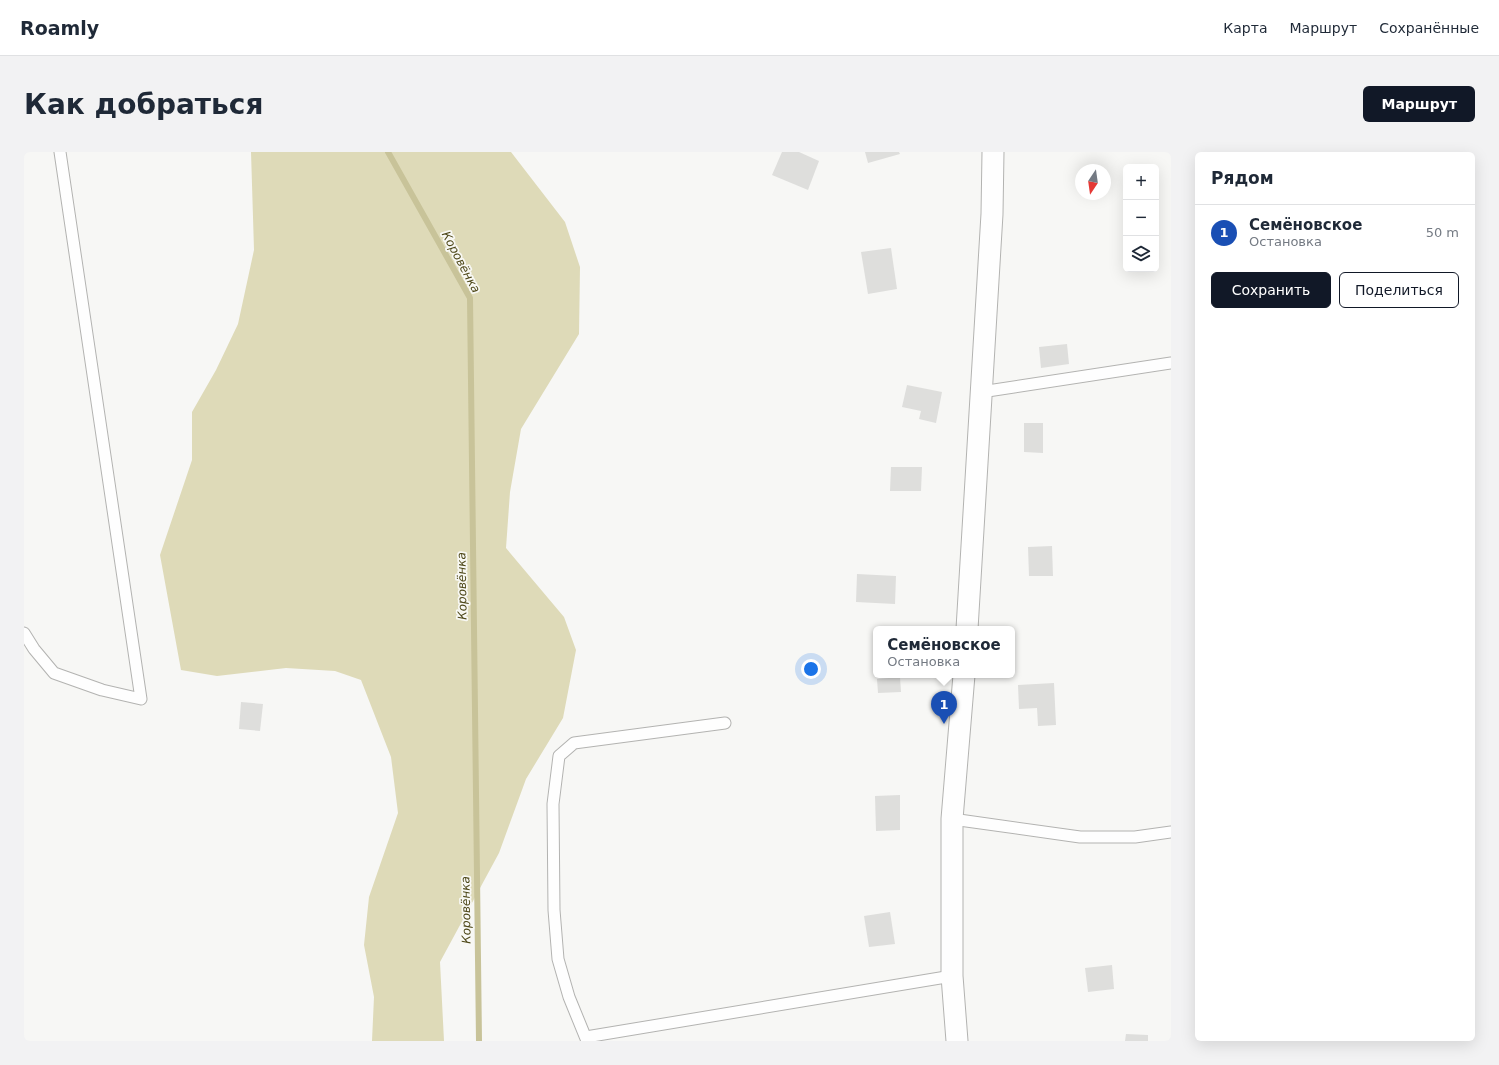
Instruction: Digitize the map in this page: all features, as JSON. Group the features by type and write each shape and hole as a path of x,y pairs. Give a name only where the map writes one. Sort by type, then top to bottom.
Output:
{"street":[{"path":"966,626 992,214 994,152"},
{"path":"957,1041 952,976 952,819 964,678"}],"lane":[{"path":"24,633 34,649 54,672 102,690 141,699 60,152"},
{"path":"981,392 1171,363"},
{"path":"725,723 574,743 560,756 553,804 554,910 558,959 569,997 587,1039 952,976"},
{"path":"952,819 1080,837 1135,837 1171,832"}],"shaded area":[{"path":"251,152 511,152 565,222 580,267 579,334 521,429 510,492 506,548 564,617 576,650 563,718 526,779 499,853 440,962 444,1041 372,1041 374,997 364,945 369,897 398,813 391,757 361,680 335,671 286,668 217,676 181,670 160,555 192,460 192,412 216,370 238,324 254,250"}],"building":[{"path":"782,152 799,152 819,161 808,190 772,175"},
{"path":"865,152 899,152 900,154 868,163"},
{"path":"891,248 897,289 868,294 861,252"},
{"path":"1067,344 1069,364 1041,368 1039,347"},
{"path":"907,385 942,392 936,423 919,419 921,411 902,407"},
{"path":"1024,423 1043,423 1043,453 1024,452"},
{"path":"891,467 922,467 921,491 890,491"},
{"path":"1052,546 1053,576 1029,576 1028,547"},
{"path":"857,574 896,576 895,604 856,602"},
{"path":"900,678 901,692 878,693 877,679"},
{"path":"1054,683 1056,725 1038,726 1037,708 1019,709 1018,685"},
{"path":"241,702 263,704 260,731 239,729"},
{"path":"900,795 900,830 876,831 875,796"},
{"path":"890,912 895,944 869,947 864,916"},
{"path":"1112,965 1114,989 1088,992 1085,968"},
{"path":"1126,1034 1148,1035 1148,1041 1125,1041"}],"waterway":[{"name":"Коровёнка","path":"388,152 470,298 479,1041"}],"place":[{"name":"Семёновское","path":"944,724"}]}
